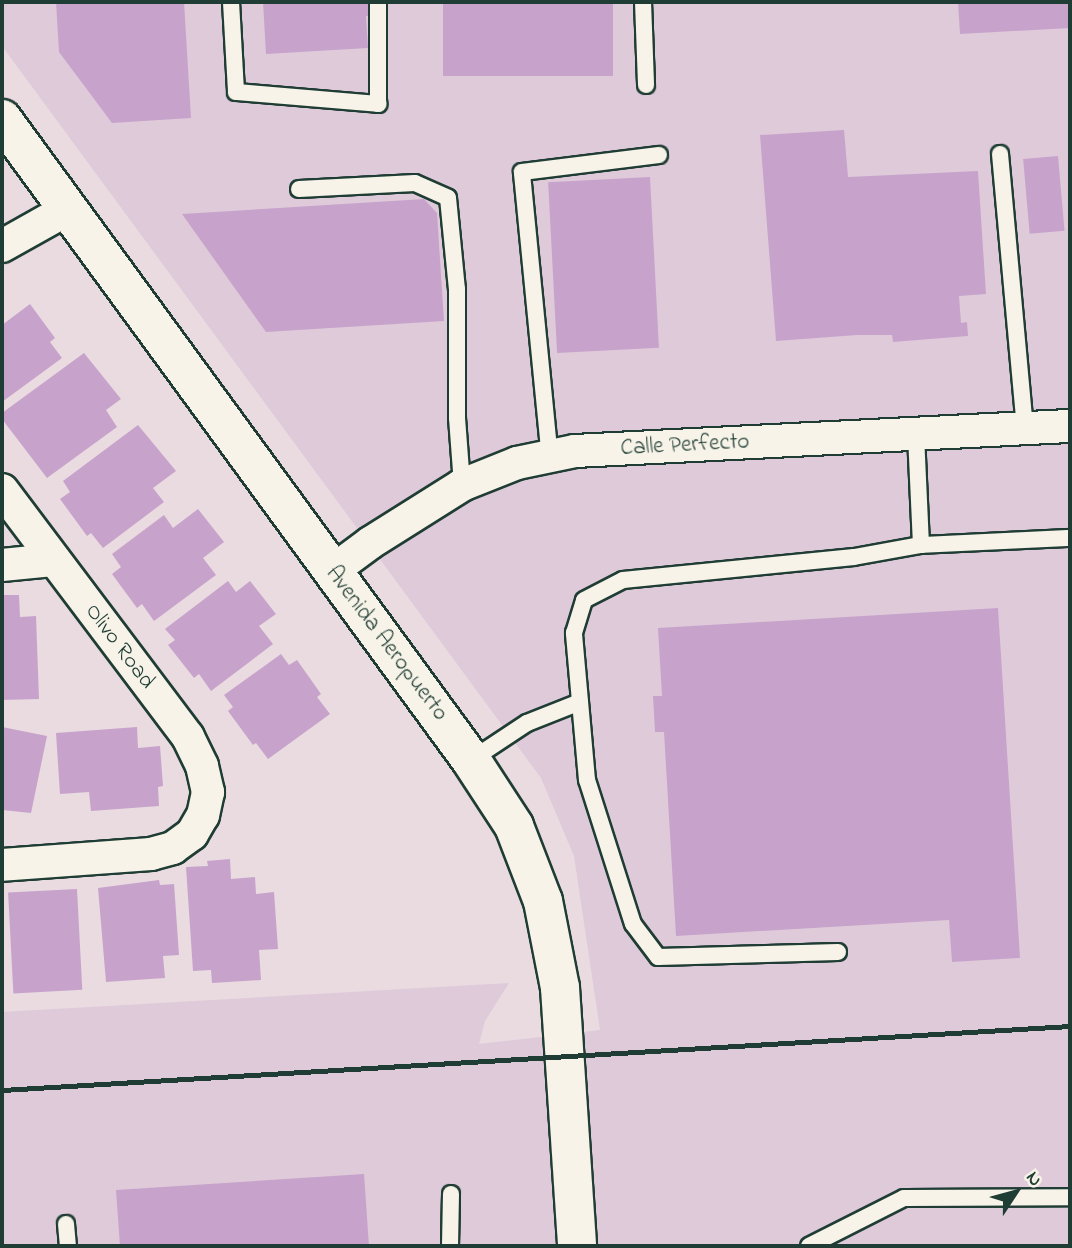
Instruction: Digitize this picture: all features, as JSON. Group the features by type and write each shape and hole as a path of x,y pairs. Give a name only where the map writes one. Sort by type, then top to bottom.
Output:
{"street":[{"name":"Avenida Aeropuerto","path":"2,119 471,760 514,826 543,901 561,988 577,1246"},
{"path":"2,246 68,209"},
{"name":"Calle Perfecto","path":"331,572 370,542 462,485 517,463 575,452 1070,426"},
{"name":"Olivo Road","path":"2,490 188,737 202,766 208,792 203,815 192,834 173,848 151,854 2,865"},
{"path":"2,565 53,560"}],"lane":[{"path":"231,2 236,92 378,104 378,2"},
{"path":"643,2 646,85"},
{"path":"1000,154 1025,428"},
{"path":"550,458 522,172 659,155"},
{"path":"299,189 415,183 447,198 457,289 457,418 462,485"},
{"path":"916,434 921,545"},
{"path":"838,952 658,957 633,925 587,780 573,633 584,600 623,580 854,557 921,545 1070,538"},
{"path":"471,760 527,723 580,702"},
{"path":"450,1246 451,1194"},
{"path":"809,1246 904,1198 1070,1197"},
{"path":"66,1224 68,1246"}],"shaded area":[{"path":"2,2 1070,2 1070,1246 2,1246 2,1012 509,983 485,1021 479,1044 600,1030 574,856 541,778 2,46"}],"building":[{"path":"56,2 184,2 191,118 112,123 59,52"},
{"path":"263,2 371,2 372,16 366,16 368,48 266,54"},
{"path":"443,2 613,2 613,76 443,76"},
{"path":"958,2 1070,2 1070,28 960,34"},
{"path":"844,130 848,177 978,171 986,294 959,296 961,323 967,322 968,336 893,342 892,335 776,341 760,135"},
{"path":"1058,156 1065,231 1030,234 1023,159"},
{"path":"650,177 659,348 557,353 548,182"},
{"path":"424,199 437,213 444,321 266,332 182,214"},
{"path":"30,304 55,338 50,342 62,358 2,402 2,325"},
{"path":"84,353 121,399 106,410 117,427 47,478 2,419 2,413"},
{"path":"138,425 176,471 153,488 164,502 103,548 91,533 87,536 60,499 70,492 63,481"},
{"path":"198,509 224,542 203,558 216,575 154,621 142,604 137,608 112,574 121,567 112,554 164,515 173,528"},
{"path":"228,581 236,592 250,581 276,614 259,626 273,644 211,691 199,674 194,678 168,645 175,640 165,629"},
{"path":"2,595 19,595 20,617 36,616 39,699 2,700"},
{"path":"998,608 1020,958 952,962 949,920 676,936 664,732 655,732 653,696 662,696 658,628"},
{"path":"281,654 289,665 297,660 321,694 317,697 330,714 268,759 256,743 253,745 228,711 233,707 224,695"},
{"path":"2,727 47,736 31,813 2,810"},
{"path":"137,727 138,748 160,746 163,786 158,787 159,806 91,811 89,792 60,794 56,733"},
{"path":"230,859 231,879 255,877 256,894 274,892 278,949 259,950 261,980 212,983 211,970 193,971 186,867 208,866 207,861"},
{"path":"159,880 160,885 174,884 179,955 163,956 165,978 106,982 98,888"},
{"path":"77,889 82,990 13,993 8,893"},
{"path":"364,1174 369,1246 120,1246 116,1190"}],"railway":[{"path":"2,1090 1070,1026"}]}
